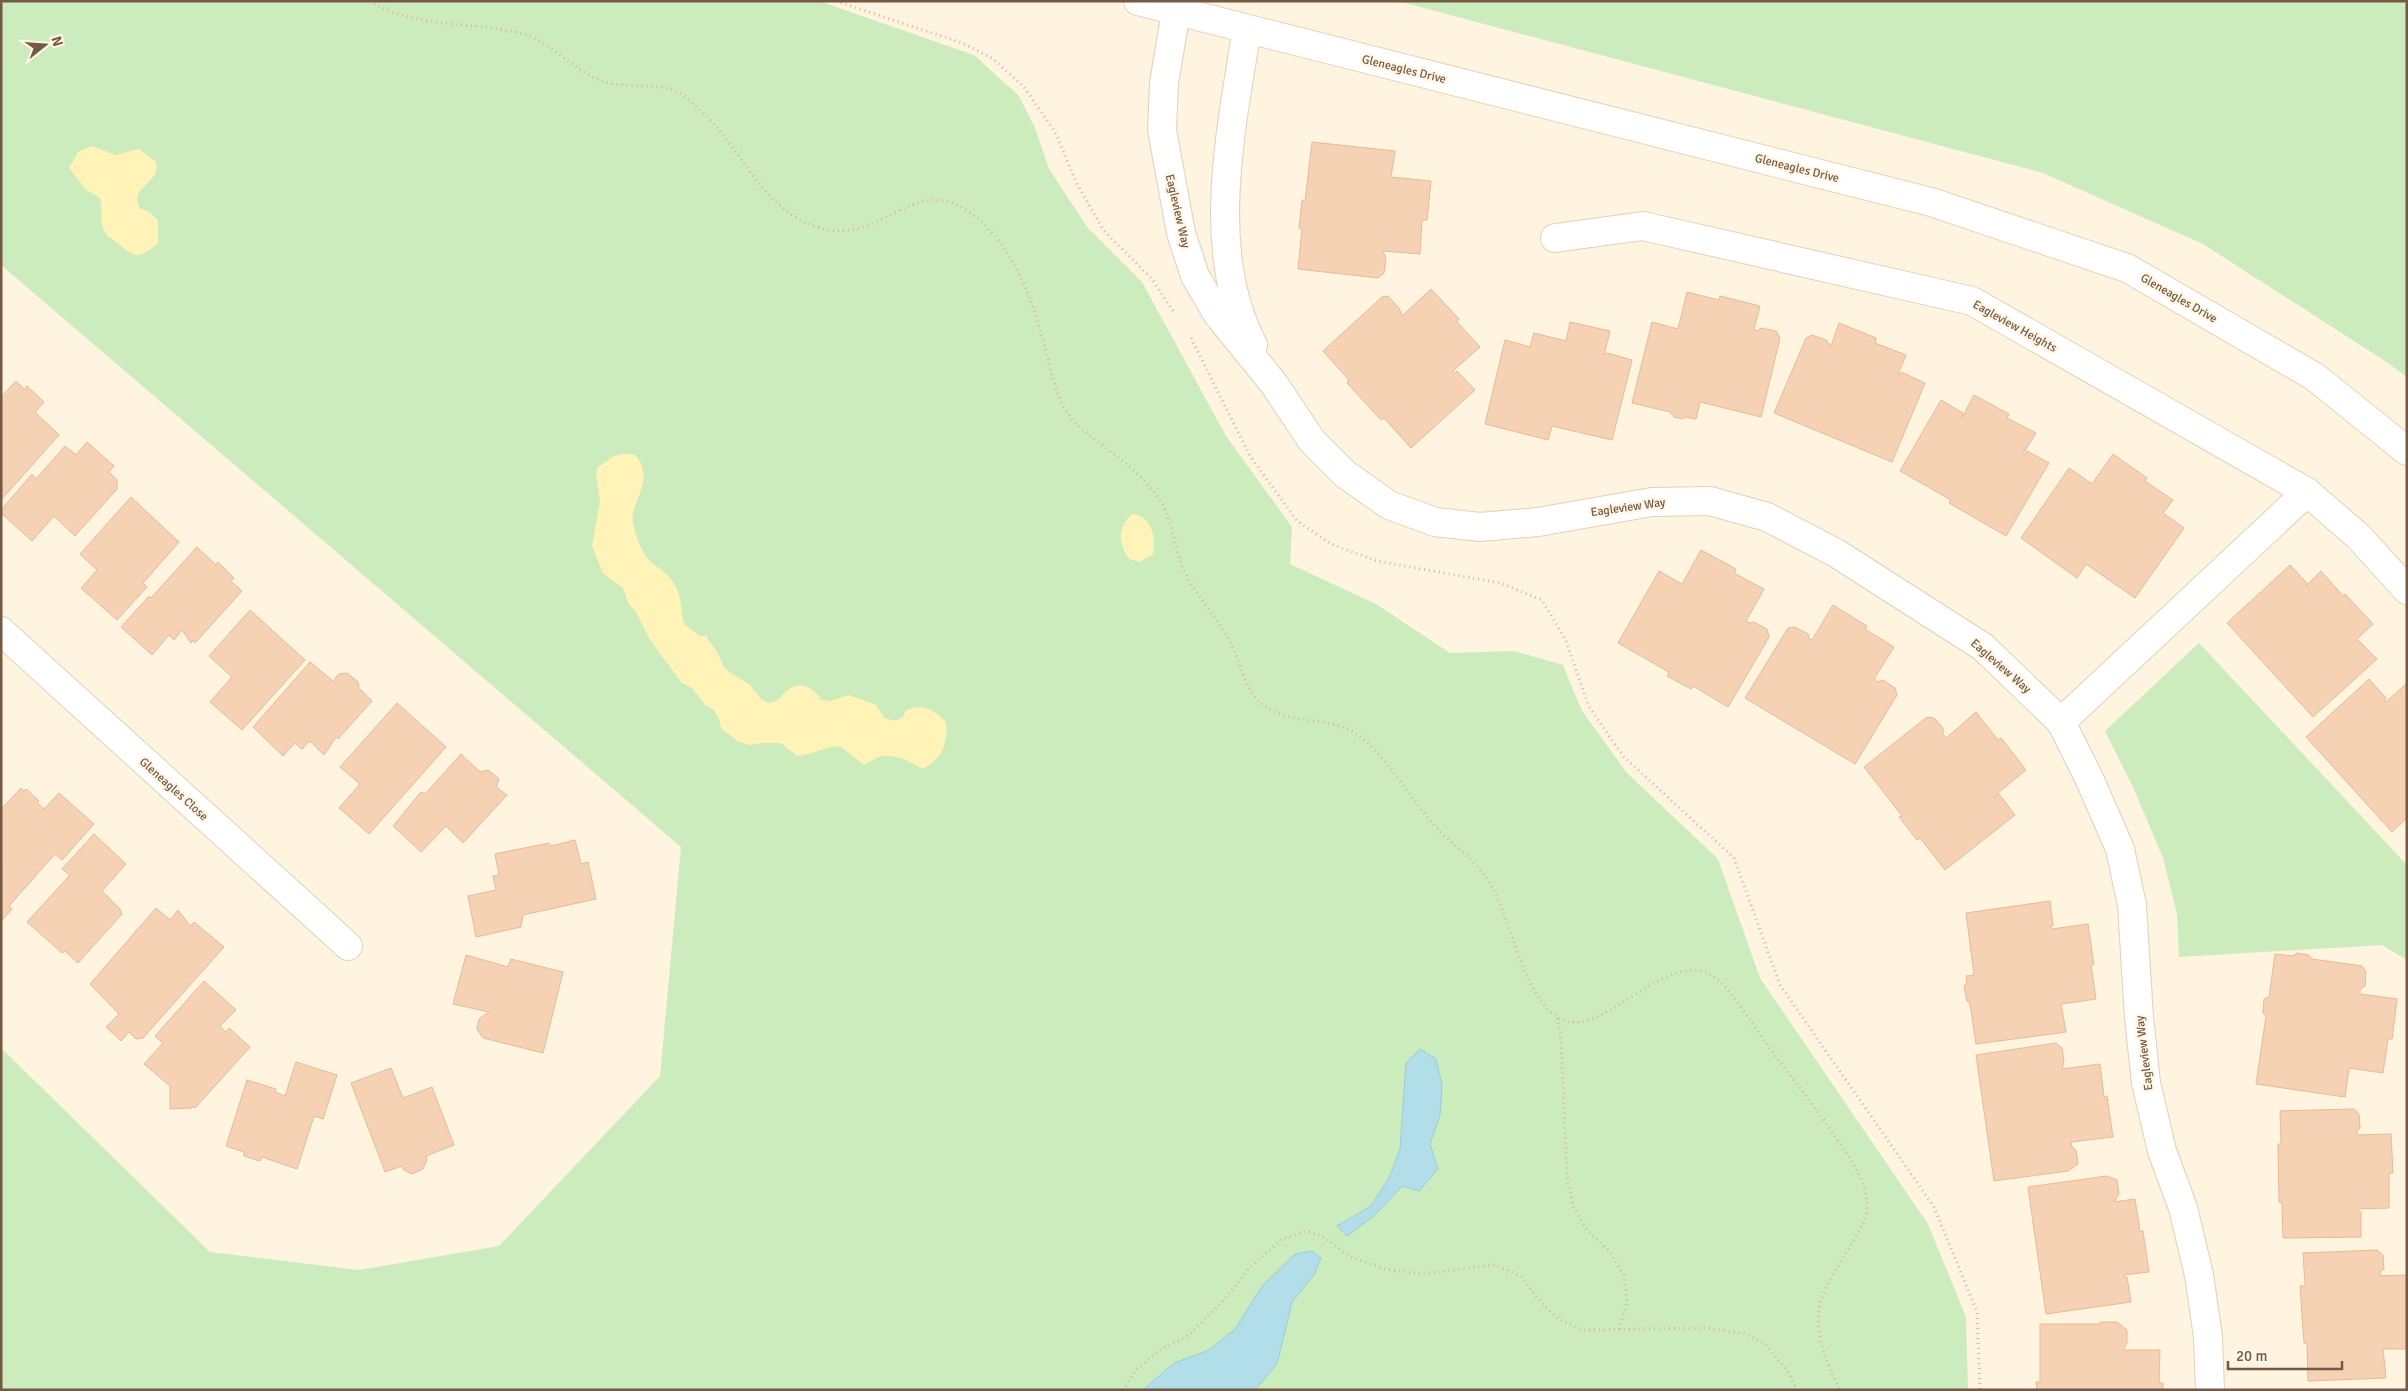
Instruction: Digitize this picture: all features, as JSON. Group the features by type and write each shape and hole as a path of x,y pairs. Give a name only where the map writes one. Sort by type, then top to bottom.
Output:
{"street":[{"name":"Gleneagles Drive","path":"1138,1 1931,202 2127,268 2315,377 2407,451"},
{"name":"Eagleview Way","path":"1176,12 1164,83 1162,130 1181,233 1194,276 1218,315 1274,384 1312,441 1345,474 1388,505 1435,522 1480,527 1538,522 1652,502 1710,501 1767,517 1836,553 1983,647 2061,722 2089,778 2120,849 2132,905 2139,1017 2146,1083 2162,1151 2182,1208 2199,1275 2208,1337 2210,1390"},
{"name":"Eagleview Way","path":"1246,29 1226,161 1225,248 1242,324 1274,384"},
{"name":"Eagleview Heights","path":"1555,238 1643,226 1972,300 2307,492 2358,537 2407,590"},
{"path":"2061,722 2307,492"},
{"name":"Gleneagles Close","path":"1,631 348,946"}],"path":[{"path":"370,1 380,8 410,18 443,24 509,30 532,37 587,73 606,82 678,91 716,124 774,202 797,220 822,230 845,233 875,224 924,199 947,201 966,210 994,237 1014,262 1031,300 1052,376 1063,406 1076,425 1134,471 1159,499 1172,524 1179,558 1190,584 1230,642 1244,679 1258,703 1290,717 1350,729 1368,744 1436,827 1481,870 1497,895 1525,970 1540,1001 1557,1018 1575,1023 1599,1016 1665,978 1690,970 1713,976 1737,1002 1809,1098 1861,1176 1867,1200 1865,1220 1832,1277 1819,1310 1822,1344 1840,1390"},
{"path":"836,1 962,43 992,58 1018,82 1055,132 1077,184 1104,231 1152,279 1179,319"},
{"path":"1189,335 1250,456 1297,520 1331,544 1377,561 1500,583 1542,600 1566,642 1589,708 1624,757 1734,858 1780,985 1934,1206 1977,1312 1980,1390"},
{"path":"1557,1018 1561,1037 1567,1178 1574,1208 1587,1230 1610,1252 1624,1276 1627,1300 1619,1330"},
{"path":"1124,1390 1136,1369 1160,1350 1189,1335 1225,1299 1249,1268 1282,1239 1306,1231 1324,1237 1348,1256 1385,1269 1421,1274 1494,1265 1521,1276 1538,1298 1558,1318 1583,1330 1704,1328 1743,1333 1765,1344 1787,1370 1797,1390"}],"green space":[{"path":"1,1 819,1 974,55 1019,96 1035,128 1049,169 1088,228 1142,282 1226,436 1292,527 1290,564 1376,604 1450,653 1514,651 1563,665 1582,711 1627,773 1718,859 1760,978 1928,1224 1966,1317 1968,1390 1,1390 1,1048 210,1252 359,1270 499,1246 660,1076 681,847 1,265"},
{"path":"1398,1 2407,1 2407,377 2203,244 2043,173"},
{"path":"2199,643 2407,865 2407,960 2382,945 2179,957 2177,914 2163,858 2133,787 2105,731"}],"sand":[{"path":"92,146 116,155 139,149 156,162 157,169 150,181 141,190 137,201 140,208 149,212 158,220 158,243 145,253 140,255 132,254 107,234 102,225 100,198 86,190 69,168 78,152"},
{"path":"634,454 641,464 643,473 643,482 633,514 635,533 642,550 648,559 674,583 678,591 684,624 700,636 706,636 717,652 725,669 750,685 761,699 768,703 777,701 791,688 805,686 813,690 822,700 830,701 849,695 876,705 884,718 896,721 903,717 906,710 912,708 928,709 946,722 945,743 940,755 923,769 891,756 879,757 864,765 840,746 829,747 797,756 781,743 750,745 737,741 721,728 719,719 713,709 705,705 692,688 682,683 650,640 636,612 628,603 623,588 603,573 592,546 600,502 596,474 598,467 614,456"},
{"path":"1132,514 1139,516 1148,523 1154,541 1153,554 1140,562 1129,559 1121,541 1124,525"}],"water":[{"path":"1420,1049 1436,1059 1442,1085 1440,1115 1430,1144 1438,1169 1419,1191 1402,1186 1375,1215 1347,1236 1337,1226 1371,1206 1389,1178 1400,1149 1406,1063"},
{"path":"1312,1251 1321,1258 1314,1275 1292,1302 1277,1364 1255,1390 1143,1390 1174,1363 1209,1350 1235,1329 1262,1286 1295,1254"}],"building":[{"path":"1312,142 1395,151 1391,177 1431,181 1427,220 1422,220 1420,254 1383,251 1386,259 1384,273 1378,278 1298,269 1302,229 1299,228 1302,200 1305,201"},
{"path":"1431,289 1459,319 1457,322 1480,347 1453,371 1455,374 1457,371 1475,390 1411,448 1384,418 1381,420 1347,383 1349,380 1323,351 1382,297 1388,296 1399,308 1402,316"},
{"path":"1687,292 1719,300 1720,296 1760,306 1754,329 1757,331 1761,328 1776,331 1780,338 1761,417 1700,402 1696,419 1685,417 1683,419 1674,417 1670,412 1632,403 1652,322 1678,329"},
{"path":"1570,322 1610,331 1604,355 1607,353 1632,360 1612,440 1552,426 1548,440 1485,424 1505,340 1530,347 1534,333 1566,341"},
{"path":"1839,323 1876,338 1875,343 1906,355 1898,374 1900,375 1901,372 1925,383 1892,462 1774,413 1806,338 1812,335 1826,340 1831,346"},
{"path":"16,381 25,390 27,386 44,402 35,412 59,435 1,500 1,397"},
{"path":"1974,395 2009,414 2007,418 2036,433 2023,454 2025,455 2027,451 2049,463 2006,536 1949,503 1951,500 1900,471 1941,400 1963,413 1962,418"},
{"path":"87,442 114,466 109,472 117,480 117,489 75,536 54,516 32,541 1,513 1,510 32,474 36,479 65,446 76,455"},
{"path":"2113,454 2147,478 2145,481 2173,500 2163,513 2184,528 2135,598 2086,564 2077,578 2021,538 2069,468 2092,484"},
{"path":"131,497 179,542 143,583 147,587 117,620 81,588 97,570 80,554"},
{"path":"197,547 216,565 218,562 234,578 231,581 242,591 195,643 193,640 191,643 182,630 174,640 169,635 152,655 121,627 149,596 151,598"},
{"path":"1701,550 1736,569 1734,573 1764,589 1746,621 1749,623 1754,622 1767,629 1769,637 1728,707 1693,686 1691,689 1667,676 1669,672 1618,643 1659,571 1682,584"},
{"path":"2290,565 2307,583 2306,586 2321,571 2343,596 2345,594 2373,624 2356,640 2377,659 2313,717 2227,623"},
{"path":"1833,605 1867,626 1865,629 1894,647 1874,679 1878,682 1883,680 1895,688 1897,695 1855,764 1745,698 1788,628 1795,627 1808,634 1809,639 1812,640"},
{"path":"250,610 305,660 242,730 210,702 232,677 209,656"},
{"path":"310,662 333,681 339,674 347,673 358,682 359,688 372,701 338,739 336,737 324,755 310,741 302,749 295,743 283,756 253,727"},
{"path":"2369,679 2386,698 2384,700 2386,702 2407,683 2407,818 2392,832 2306,737"},
{"path":"397,703 446,747 369,834 339,808 360,784 340,767"},
{"path":"1976,712 1998,740 2001,738 2026,770 1993,797 1999,794 2015,815 1945,870 1920,838 1917,840 1899,817 1902,816 1864,767 1927,717 1934,718 1943,728 1943,734 1946,738"},
{"path":"461,754 480,772 488,770 499,779 496,787 507,795 463,843 446,826 421,852 393,826 421,792 425,794"},
{"path":"21,788 24,791 26,789 39,801 37,803 44,809 59,793 94,824 62,860 55,854 9,906 12,909 2,920 1,809"},
{"path":"94,834 126,864 102,891 120,909 122,914 78,963 65,951 62,953 27,922 70,875 62,869"},
{"path":"575,840 581,864 588,862 596,899 523,915 521,927 476,937 468,896 496,890 493,876 499,875 495,854 549,843 551,846"},
{"path":"2050,901 2053,926 2050,926 2052,929 2088,924 2094,965 2091,965 2096,999 2061,1004 2066,1032 1976,1044 1970,1004 1967,1001 1964,986 1967,982 1966,976 1974,975 1966,913"},
{"path":"156,908 170,920 178,910 190,926 194,922 224,947 143,1038 136,1039 129,1032 121,1041 106,1027 119,1014 90,984"},
{"path":"2297,953 2309,955 2312,959 2362,966 2366,972 2365,986 2360,989 2360,994 2397,999 2392,1039 2388,1039 2383,1073 2349,1068 2345,1097 2256,1084 2266,1016 2263,1013 2264,999 2269,997 2275,954 2293,956"},
{"path":"466,955 508,967 511,959 563,972 543,1053 483,1038 477,1029 479,1019 489,1012 453,1004"},
{"path":"204,981 236,1010 220,1026 225,1032 229,1028 250,1047 195,1108 193,1106 192,1108 170,1109 170,1086 144,1064 163,1043 155,1036"},
{"path":"2056,1043 2062,1048 2064,1061 2062,1069 2100,1064 2104,1097 2107,1096 2113,1137 2071,1142 2072,1147 2076,1150 2078,1164 2068,1171 1994,1181 1976,1055"},
{"path":"296,1062 337,1075 323,1119 314,1116 297,1169 262,1157 260,1161 244,1156 244,1152 226,1146 247,1080 276,1089 275,1092 285,1096"},
{"path":"391,1068 403,1098 432,1087 454,1145 426,1156 427,1160 423,1169 412,1174 404,1170 402,1166 385,1172 351,1083"},
{"path":"2354,1109 2359,1114 2360,1128 2357,1131 2357,1135 2391,1134 2393,1173 2389,1173 2389,1208 2358,1209 2358,1212 2361,1212 2361,1237 2283,1238 2282,1203 2279,1202 2278,1144 2281,1144 2280,1111"},
{"path":"2107,1176 2117,1180 2119,1194 2114,1202 2135,1199 2140,1231 2143,1231 2149,1272 2124,1275 2125,1278 2127,1277 2131,1302 2046,1314 2028,1187"},
{"path":"2377,1250 2383,1255 2384,1269 2380,1272 2380,1276 2407,1275 2407,1349 2383,1349 2386,1378 2308,1381 2307,1344 2304,1343 2300,1286 2305,1286 2303,1253"},
{"path":"2100,1322 2117,1322 2127,1330 2127,1343 2123,1350 2160,1350 2159,1383 2163,1383 2163,1390 2037,1390 2036,1382 2040,1382 2040,1324 2100,1324"}]}
